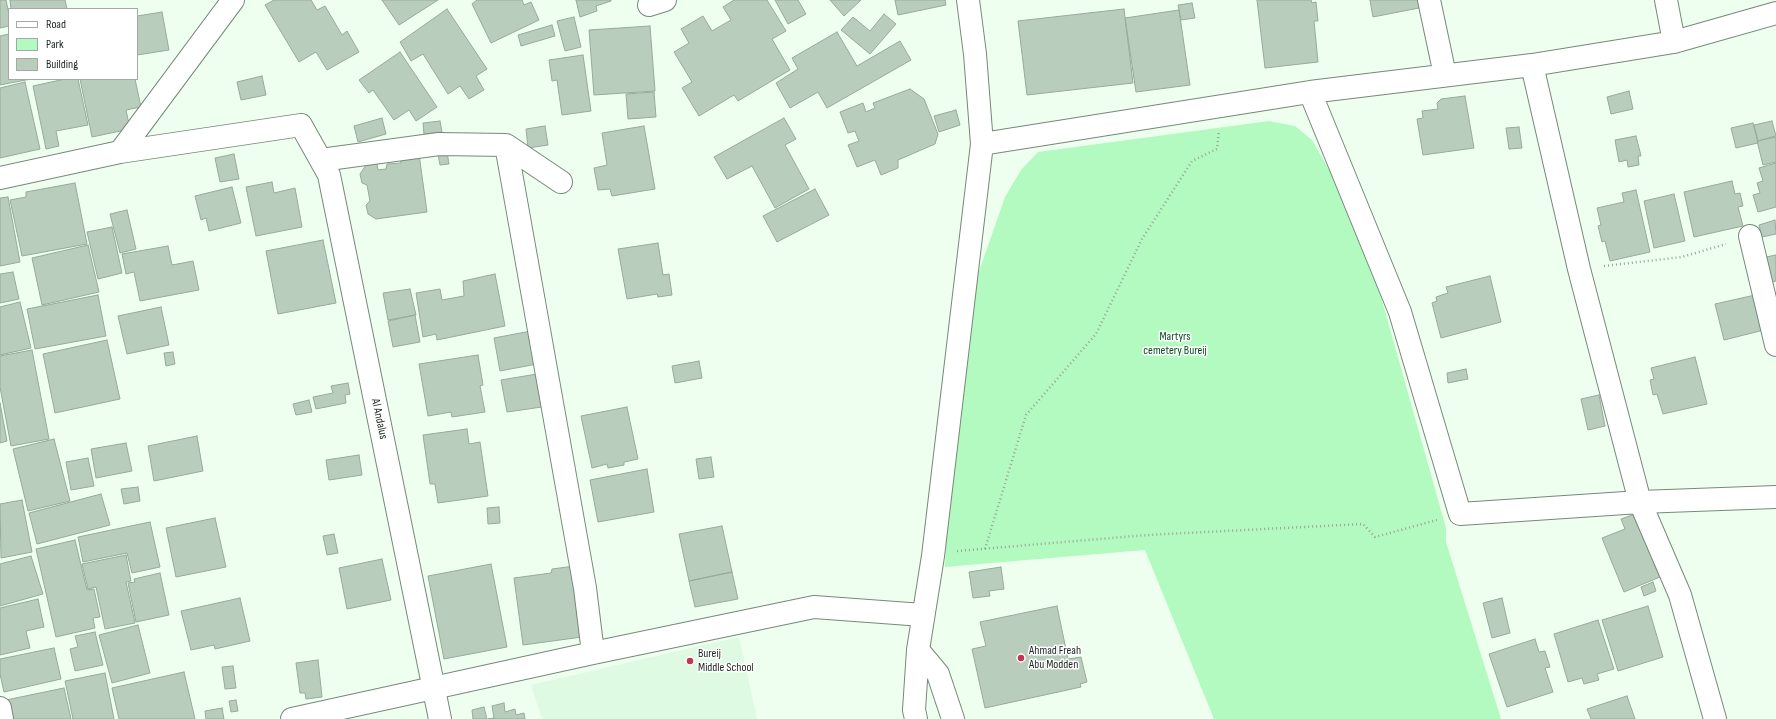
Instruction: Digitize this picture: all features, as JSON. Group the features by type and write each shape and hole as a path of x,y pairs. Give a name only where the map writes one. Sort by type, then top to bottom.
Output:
{"street":[{"path":"0,178 120,152 234,0"},
{"path":"916,719 914,710 918,650 933,556 982,144 975,54 968,0"},
{"path":"1429,0 1444,74"},
{"path":"1666,0 1674,42"},
{"path":"982,144 1310,92 1444,74 1532,65 1674,42 1776,13"},
{"path":"1532,65 1579,269 1640,502 1680,595 1715,719"},
{"path":"1310,92 1400,312 1460,514 1640,502 1776,497"},
{"name":"Al Andalus","path":"120,152 301,125 321,160 329,175 440,719"},
{"path":"321,160 439,144 506,145 561,182"},
{"path":"506,145 585,588 592,653"},
{"path":"1750,236 1776,345"},
{"path":"292,719 592,653 814,607 923,615"},
{"path":"918,650 938,674 953,719"},
{"path":"0,708 2,719"}],"path":[{"path":"985,549 1026,415 1096,334 1142,238 1192,161 1217,149 1222,105"},
{"path":"1579,269 1682,258 1750,236"},
{"path":"933,556 945,552 1147,535 1363,524 1375,537 1460,514"}],"shaded area":[{"name":"Bureij Middle School","path":"739,637 757,719 542,719 531,685"}],"green space":[{"name":"Martyrs cemetery Bureij","path":"1269,121 1295,126 1312,140 1342,192 1381,297 1446,528 1446,542 1501,719 1214,719 1145,550 945,567 953,378 976,280 1005,197 1021,170 1038,152"}],"building":[{"path":"0,0 6,0 8,9 8,26 0,28"},
{"path":"10,0 65,0 67,8 11,8"},
{"path":"274,0 311,0 317,10 325,6 342,35 347,31 359,52 327,70 316,52 299,62 265,5"},
{"path":"382,0 438,0 399,25"},
{"path":"477,0 522,0 524,5 531,2 539,20 491,43 472,4"},
{"path":"576,0 611,1 596,6 597,11 580,17"},
{"path":"734,0 767,0 786,31 772,39 790,70 738,101 734,95 699,116 682,88 692,82 674,52 689,43 681,29 703,16 712,31 731,20 723,7"},
{"path":"775,0 798,0 806,14 788,24"},
{"path":"830,0 861,0 844,16"},
{"path":"895,0 945,0 946,5 898,15"},
{"path":"1257,0 1311,0 1312,3 1316,2 1318,21 1314,21 1318,62 1265,68"},
{"path":"1370,0 1418,0 1419,8 1373,17"},
{"path":"1192,3 1195,18 1181,20 1178,5"},
{"path":"447,9 487,69 476,76 484,90 469,99 460,86 448,94 423,54 411,61 400,42"},
{"path":"1124,9 1133,83 1027,95 1018,21"},
{"path":"1179,10 1190,85 1136,92 1125,18"},
{"path":"162,12 169,50 138,55 138,16"},
{"path":"884,14 896,24 870,54 841,30 853,17 870,31"},
{"path":"574,17 581,47 565,51 557,21"},
{"path":"552,25 555,36 521,46 518,35"},
{"path":"650,26 655,91 594,95 589,30"},
{"path":"837,32 857,66 900,41 911,60 827,108 818,92 790,108 776,83 798,69 792,58"},
{"path":"8,34 8,80 26,80 0,85 0,36"},
{"path":"400,52 437,107 416,121 409,110 394,120 373,90 369,93 359,80"},
{"path":"583,55 591,111 562,115 557,80 552,81 549,60"},
{"path":"262,76 266,95 241,100 237,82"},
{"path":"60,80 78,80 88,125 56,131 59,146 46,149 33,86"},
{"path":"80,80 135,80 141,107 126,110 130,129 92,137"},
{"path":"25,82 40,149 0,158 0,88"},
{"path":"910,89 924,99 938,134 935,144 898,160 898,168 881,175 875,160 857,167 848,145 859,141 855,131 848,133 840,112 863,103 866,112 875,108 873,103"},
{"path":"1629,91 1633,109 1611,114 1607,97"},
{"path":"654,92 656,117 628,119 626,94"},
{"path":"1465,96 1474,148 1423,155 1417,119 1423,118 1422,111 1438,109 1437,103 1441,99"},
{"path":"956,110 960,125 939,132 934,116"},
{"path":"382,118 386,134 358,142 354,126"},
{"path":"784,118 796,139 785,145 809,189 775,208 752,166 727,179 714,157"},
{"path":"440,121 442,132 424,134 423,123"},
{"path":"1772,121 1776,136 1758,141 1754,125"},
{"path":"1753,123 1758,143 1736,148 1731,128"},
{"path":"545,126 548,145 528,148 526,129"},
{"path":"644,126 655,189 612,196 610,189 598,190 594,168 607,165 602,133"},
{"path":"1519,127 1522,148 1509,149 1506,128"},
{"path":"1636,136 1641,156 1638,156 1639,165 1628,167 1627,160 1619,162 1615,140"},
{"path":"1776,137 1776,162 1763,165 1757,141"},
{"path":"447,152 449,164 440,165 438,154"},
{"path":"234,154 239,179 220,182 215,158"},
{"path":"419,154 427,212 376,219 368,214 366,205 370,201 367,185 362,183 360,174 366,165 377,164 378,170 386,169 387,164 401,163 400,157"},
{"path":"1776,163 1776,207 1758,212 1753,195 1760,193 1757,183 1763,181 1759,168"},
{"path":"1732,181 1735,194 1740,193 1743,206 1738,207 1743,226 1694,237 1684,192"},
{"path":"272,182 274,193 295,188 302,227 256,236 246,187"},
{"path":"75,183 87,244 22,256 10,200 26,197 26,192"},
{"path":"232,187 241,223 209,231 206,218 201,220 195,196"},
{"path":"815,189 829,215 777,242 763,216"},
{"path":"1636,190 1650,252 1610,261 1605,241 1602,242 1598,226 1601,225 1597,208 1624,202 1622,193"},
{"path":"1674,194 1685,241 1654,248 1644,201"},
{"path":"8,197 20,262 0,266 0,198"},
{"path":"127,210 136,249 120,253 110,214"},
{"path":"1775,220 1776,234 1762,237 1759,225"},
{"path":"112,227 122,273 98,279 87,232"},
{"path":"323,240 336,303 278,314 266,251"},
{"path":"658,243 663,275 669,274 672,295 658,297 657,294 627,299 618,249"},
{"path":"88,245 99,292 42,305 32,258"},
{"path":"168,246 172,265 193,261 199,290 140,301 134,272 126,274 122,254"},
{"path":"1776,255 1776,281 1772,282 1766,257"},
{"path":"13,272 19,299 0,303 0,274"},
{"path":"495,274 505,326 437,340 436,334 423,337 416,293 440,289 442,300 464,296 463,281"},
{"path":"1490,276 1501,322 1441,338 1432,303 1437,301 1436,297 1448,293 1446,287"},
{"path":"410,289 416,315 388,320 383,293"},
{"path":"98,295 106,336 35,349 27,309"},
{"path":"1755,295 1764,330 1724,340 1715,304"},
{"path":"20,302 31,348 0,355 0,307"},
{"path":"161,307 169,345 127,354 118,316"},
{"path":"415,315 420,342 393,347 388,321"},
{"path":"531,331 537,364 500,371 494,338"},
{"path":"107,340 120,399 55,413 43,354"},
{"path":"32,350 49,439 11,446 0,387 0,356"},
{"path":"173,352 175,364 166,366 164,353"},
{"path":"478,355 483,385 480,386 485,412 452,417 451,412 428,416 419,364"},
{"path":"1695,357 1707,404 1663,414 1657,394 1653,395 1650,380 1654,379 1651,368"},
{"path":"699,361 702,378 675,383 672,366"},
{"path":"1466,369 1468,379 1448,383 1447,373"},
{"path":"537,374 542,407 507,412 501,380"},
{"path":"348,383 350,394 345,395 346,403 316,409 313,397 333,393 331,386"},
{"path":"1599,395 1605,426 1588,430 1581,399"},
{"path":"309,400 312,412 296,415 293,404"},
{"path":"0,403 7,441 0,443"},
{"path":"627,407 638,459 624,462 624,465 608,468 607,464 592,468 581,416"},
{"path":"467,429 469,444 480,442 488,496 438,503 435,484 430,484 423,435"},
{"path":"197,436 203,471 154,481 148,446"},
{"path":"54,439 70,501 28,511 13,449"},
{"path":"126,443 132,471 96,478 91,449"},
{"path":"359,455 362,475 329,480 326,460"},
{"path":"711,457 714,477 699,479 696,459"},
{"path":"88,458 94,486 71,490 66,462"},
{"path":"647,469 654,512 598,522 590,480"},
{"path":"138,487 140,501 124,504 121,489"},
{"path":"101,494 110,525 37,544 29,513"},
{"path":"22,500 32,552 1,558 0,504"},
{"path":"499,507 500,523 488,524 487,508"},
{"path":"1635,514 1660,577 1624,592 1602,538 1625,529 1621,519"},
{"path":"215,518 226,567 176,577 166,528"},
{"path":"150,522 160,567 132,573 127,553 83,562 78,537"},
{"path":"722,526 732,572 689,581 679,534"},
{"path":"334,534 338,553 327,555 323,536"},
{"path":"75,540 87,590 94,589 100,617 93,618 95,628 56,637 36,549"},
{"path":"126,555 131,581 126,582 135,623 105,629 96,587 88,589 82,564"},
{"path":"31,556 43,594 0,606 0,564"},
{"path":"382,559 391,600 347,609 339,568"},
{"path":"491,564 507,647 444,659 428,576"},
{"path":"575,566 582,637 523,645 514,578 551,573 552,569"},
{"path":"1001,567 1004,589 989,591 990,596 973,598 969,572"},
{"path":"732,572 738,599 695,607 689,581"},
{"path":"160,573 169,615 136,622 128,583 135,582 134,579"},
{"path":"1653,582 1656,591 1644,596 1641,587"},
{"path":"240,598 250,641 215,649 214,645 191,650 181,611"},
{"path":"1502,598 1510,633 1492,638 1483,603"},
{"path":"38,599 44,627 26,631 30,648 0,655 0,608"},
{"name":"Ahmad Freah Abu Modden","path":"1057,606 1068,659 1081,657 1087,682 1080,684 1081,687 985,708 972,649 986,646 980,622"},
{"path":"1648,606 1663,657 1618,671 1602,620"},
{"path":"1598,620 1614,669 1597,674 1599,680 1584,684 1582,678 1568,682 1554,634"},
{"path":"138,625 150,673 112,683 99,635"},
{"path":"95,632 103,665 75,671 70,649 78,647 75,636"},
{"path":"1535,639 1539,652 1545,651 1550,667 1545,668 1553,692 1507,707 1489,654"},
{"path":"54,648 61,679 4,692 0,674 0,659"},
{"path":"318,660 322,697 306,699 305,693 300,693 296,663"},
{"path":"233,666 236,688 225,689 222,667"},
{"path":"184,672 195,719 119,719 112,688"},
{"path":"105,673 114,719 73,719 65,681"},
{"path":"64,688 71,719 10,719 6,700"},
{"path":"1627,696 1635,719 1591,719 1587,709"},
{"path":"236,700 238,711 231,712 229,701"},
{"path":"504,703 505,712 515,709 516,715 524,713 525,719 488,719 494,718 492,706"},
{"path":"484,707 487,719 473,719 472,710"},
{"path":"222,708 224,719 206,719 205,711"}],"place":[{"name":"Ahmad Freah Abu Modden","path":"1021,658"},
{"name":"Bureij Middle School","path":"690,661"}]}
